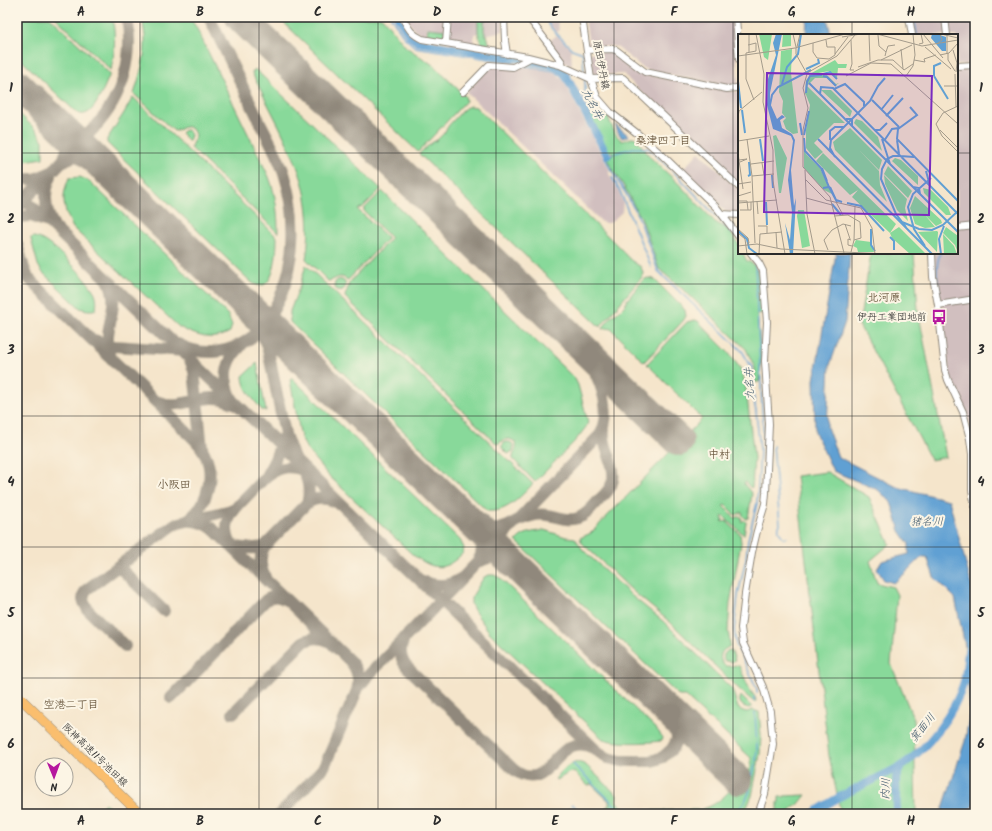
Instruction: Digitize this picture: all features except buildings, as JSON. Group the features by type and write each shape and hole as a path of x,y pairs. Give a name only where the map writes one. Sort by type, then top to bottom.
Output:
{"highway":[{"name":"阪神高速11号池田線","path":"17,695 140,814"},
{"name":"阪神高速11号池田線","path":"17,703 132,814"}],"street":[{"path":"402,17 411,32 422,39 560,64 592,79 623,78 738,186"},
{"path":"446,43 448,17"},
{"path":"504,17 507,54"},
{"path":"528,17 562,62 563,66"},
{"name":"原田伊丹線","path":"582,17 592,79 597,97 610,112 661,154 712,204 722,214 738,236"},
{"path":"736,17 738,45"},
{"path":"909,17 912,34"},
{"path":"945,17 946,34"},
{"path":"587,50 616,50 645,72 727,89 738,87"},
{"path":"464,92 489,65 513,67 530,58"},
{"path":"958,66 975,65"},
{"path":"722,214 738,215"},
{"path":"958,228 975,226"},
{"path":"752,254 763,271 767,322 765,361 769,424 765,504 752,552 741,628 743,643 762,687 770,711 773,744 765,794 758,814"},
{"path":"932,254 933,277 938,305 945,370 963,412 973,453 972,490 975,507"},
{"path":"938,305 975,299"},
{"path":"17,700 136,814"}],"shaded area":[{"path":"405,17 446,17 445,30 427,28 426,36 414,29"},
{"path":"450,17 480,17 480,33 474,34 474,46 450,42 448,40"},
{"path":"486,17 503,17 503,31 485,35 484,20 486,20"},
{"path":"544,17 557,17 559,30 557,33 550,26"},
{"path":"585,17 734,17 738,85 728,86 648,70 613,46 590,47"},
{"path":"911,17 975,17 975,64 958,65 958,34 914,34"},
{"path":"557,35 571,49 572,65 564,62 548,42"},
{"path":"615,51 638,71 647,75 738,92 738,183 624,74 596,75 595,72 593,72 590,53"},
{"path":"490,66 520,66 551,71 562,79 609,169 609,174 623,202 622,212 610,223 603,223 466,92"},
{"path":"975,67 975,450 970,423 950,376 941,319 943,306 938,293 935,278 934,254 958,254 958,68"},
{"path":"699,152 738,189 738,213 726,212 683,169"}],"green space":[{"path":"17,17 50,17 110,74 100,96 90,111 84,114 77,113 17,56"},
{"path":"55,17 112,17 114,44 111,70"},
{"path":"142,17 189,17 196,27 269,177 276,205 278,233 191,148 195,135 192,129 185,127 174,131 134,94 145,51 145,36"},
{"path":"278,17 382,17 406,47 433,65 465,96 466,101 418,152"},
{"path":"477,17 486,17 486,20 484,20 484,32 485,35 487,35 490,47 482,46 478,33"},
{"path":"428,28 445,30 443,40 427,36"},
{"path":"255,69 381,189 362,208 358,210 387,237 387,239 348,280 340,277 328,281 306,259 309,227 303,184 290,149 252,73"},
{"path":"133,97 277,237 273,271 270,279 265,284 259,285 251,282 107,143 107,139"},
{"path":"470,106 476,107 622,250 628,258 641,267 643,273 642,277 600,327 419,154 437,140 465,108"},
{"path":"17,111 37,131 43,141 43,158 25,161 17,160"},
{"path":"606,113 616,135 622,141 635,137 651,158 678,183 715,222 729,230 738,244 738,254 743,254 746,260 753,264 757,270 763,313 757,314 762,360 759,382 754,382 755,368 746,349 687,293 659,269 641,217 606,157 614,154 612,151 607,153 599,133 589,116"},
{"path":"188,130 191,135 189,141 181,133"},
{"path":"80,177 89,181 228,315 232,325 230,332 219,336 206,337 196,335 179,327 73,228 65,209 64,198 66,185 69,178"},
{"path":"382,191 575,379 588,422 576,440 535,482 513,459 516,448 516,443 514,441 507,439 497,444 345,297 349,283 391,238 364,211 364,209"},
{"path":"34,237 41,239 58,251 85,278 95,293 97,301 96,309 88,310 80,308 42,272 38,265 31,239"},
{"path":"871,254 914,254 918,310 946,457 931,460 859,325"},
{"path":"306,265 533,484 518,499 507,507 494,511 487,511 290,322 290,311"},
{"path":"648,278 654,279 685,310 686,316 644,362 611,329 602,329 612,316 625,305 627,300 643,280"},
{"path":"338,280 342,280 344,281 344,289 338,290 335,287 335,283"},
{"path":"695,320 698,321 727,351 740,368 746,388 754,458 752,487 751,488 745,482 744,484 752,494 748,518 746,519 742,515 743,513 741,512 735,515 725,505 723,506 735,518 740,516 742,522 744,520 746,522 743,534 723,516 722,517 723,522 726,521 740,534 741,543 730,603 728,631 730,646 723,651 721,658 723,664 726,666 739,666 750,690 755,697 755,703 670,622 636,594 582,543 580,538 591,533 702,419 647,364 687,322"},
{"path":"257,363 266,411 262,410 252,398 243,381 243,376"},
{"path":"292,378 460,540 464,548 463,553 450,563 439,567 427,564 420,560 328,475 308,451 301,438 290,380"},
{"path":"505,442 510,442 514,445 513,451 508,454 502,448"},
{"path":"827,472 869,497 890,544 870,561 877,583 893,587 897,595 891,664 914,720 916,814 841,814 829,756 796,476"},
{"path":"544,530 566,537 575,538 583,550 632,596 664,622 732,689 738,708 747,712 753,710 759,712 761,735 760,754 752,796 742,814 617,814 606,809 606,807 609,806 609,801 591,784 588,786 575,773 570,772 557,780 555,779 569,765 577,762 582,763 617,795 617,802 627,809 634,811 698,810 706,808 727,794 751,768 751,758 685,696 679,696 516,541 525,534"},
{"path":"494,575 500,578 659,732 662,738 661,741 639,743 609,741 603,739 490,633 471,604 471,598 484,577"},
{"path":"731,650 735,660 732,662 725,661 724,658 725,653"},
{"path":"741,696 752,707 749,708 743,706 740,703"},
{"path":"806,795 798,805 786,814 768,814 778,810 779,797"},
{"path":"105,803 116,814 95,814"}],"water":[{"path":"807,17 827,17 831,34 806,34"},
{"path":"615,124 629,136 622,138"},
{"name":"猪名川","path":"836,254 850,254 845,322 830,365 827,427 838,457 897,487 949,500 975,598 975,804 967,814 941,814 965,741 970,712 966,651 955,598 934,577 927,557 922,557 894,583 884,580 877,569 882,561 909,554 909,544 900,531 891,502 878,490 833,471 815,432 814,380"}],"waterway":[{"path":"391,17 405,38 415,47 514,63"},
{"name":"九名井","path":"398,17 410,36 418,42 543,63 561,69 568,79 607,155"},
{"path":"544,17 552,29 572,49 583,53 584,75"},
{"path":"914,17 917,34"},
{"name":"九名井","path":"522,65 554,71 561,75 604,156"},
{"name":"九名井","path":"585,78 583,105 593,124 592,126"},
{"path":"732,233 676,174 648,148 633,148 604,156 640,220 658,271 742,351 752,368 751,386 756,411 760,450 757,503 748,540 746,559 738,595 734,630 736,644 757,689 757,693"},
{"path":"612,177 619,189 651,267"},
{"path":"939,293 937,268 940,254"},
{"name":"九名井","path":"755,262 764,444"},
{"name":"九名井","path":"773,446 780,524 779,530 784,538 787,537"},
{"name":"箕面川","path":"812,814 845,794 901,766 921,750 939,729 960,694 964,682 968,651"},
{"path":"735,814 744,803 749,793 756,759 757,748 755,712"},
{"path":"573,764 624,814"},
{"name":"内川","path":"897,814 896,778 901,766"},
{"path":"572,804 582,814"},
{"path":"568,814 569,807"}],"taxiway":[{"path":"17,208 95,127 113,103 124,76 127,62 129,47 127,17"},
{"path":"178,344 197,351 216,352 244,343 257,333 272,312 281,295 290,265 292,250 293,219 284,173 274,149 209,17"},
{"path":"60,126 67,141 67,149 64,158"},
{"path":"64,161 69,158 82,156 87,157 100,165"},
{"path":"17,179 35,179 49,173"},
{"path":"51,176 47,188 46,200 48,212 53,224"},
{"path":"17,192 597,751 608,758 621,761 652,761 663,757 672,749 677,740 676,727 669,714"},
{"path":"17,217 31,216 45,221"},
{"path":"17,244 27,275"},
{"path":"17,267 195,440 204,452 210,473 208,488 198,511 185,521"},
{"path":"109,282 113,299 113,308 108,334 109,352"},
{"path":"239,299 253,316 264,338 268,350 285,434 293,456"},
{"path":"280,814 324,767 358,688 366,678 600,435 606,411 604,397 600,384 587,358 572,338"},
{"path":"94,340 115,346 185,351"},
{"path":"232,398 227,384 227,370 232,358 241,346"},
{"path":"190,360 194,371 202,448"},
{"path":"156,401 166,404 176,404 213,398 223,399 233,403"},
{"path":"521,520 540,514 567,519 578,518 587,513 606,493 612,483 613,473 611,460 605,442 604,429"},
{"path":"266,476 279,449 281,439"},
{"path":"232,546 227,532 229,519 236,508 257,486 268,475 281,468 290,467 305,471"},
{"path":"303,470 309,494 307,503"},
{"path":"265,577 261,562 261,554 264,547 307,503 322,498 337,503"},
{"path":"125,646 88,610 83,600 86,590 175,524 235,508"},
{"path":"185,521 199,522 213,529 350,661 358,675 357,691"},
{"path":"468,521 490,529 507,527 512,524"},
{"path":"475,527 482,543 478,561"},
{"path":"230,544 246,548 264,547"},
{"path":"479,562 488,558 497,557 506,559 514,564"},
{"path":"118,566 164,611"},
{"path":"420,580 430,584 440,585 455,582 460,579"},
{"path":"171,698 266,600 271,597 286,600"},
{"path":"233,713 303,642 316,638 328,641"},
{"path":"404,639 401,646 401,653 402,660 406,666 513,769 525,776 535,776 570,747 580,744 593,748"}],"runway":[{"path":"240,17 679,441"},
{"path":"17,84 738,780"}],"place":[{"name":"伊丹工業団地前","path":"939,317"}],"district":[{"name":"桑津四丁目","path":"663,141"},
{"name":"北河原","path":"884,298"},
{"name":"中村","path":"719,455"},
{"name":"小阪田","path":"174,485"},
{"name":"空港二丁目","path":"71,705"}]}
